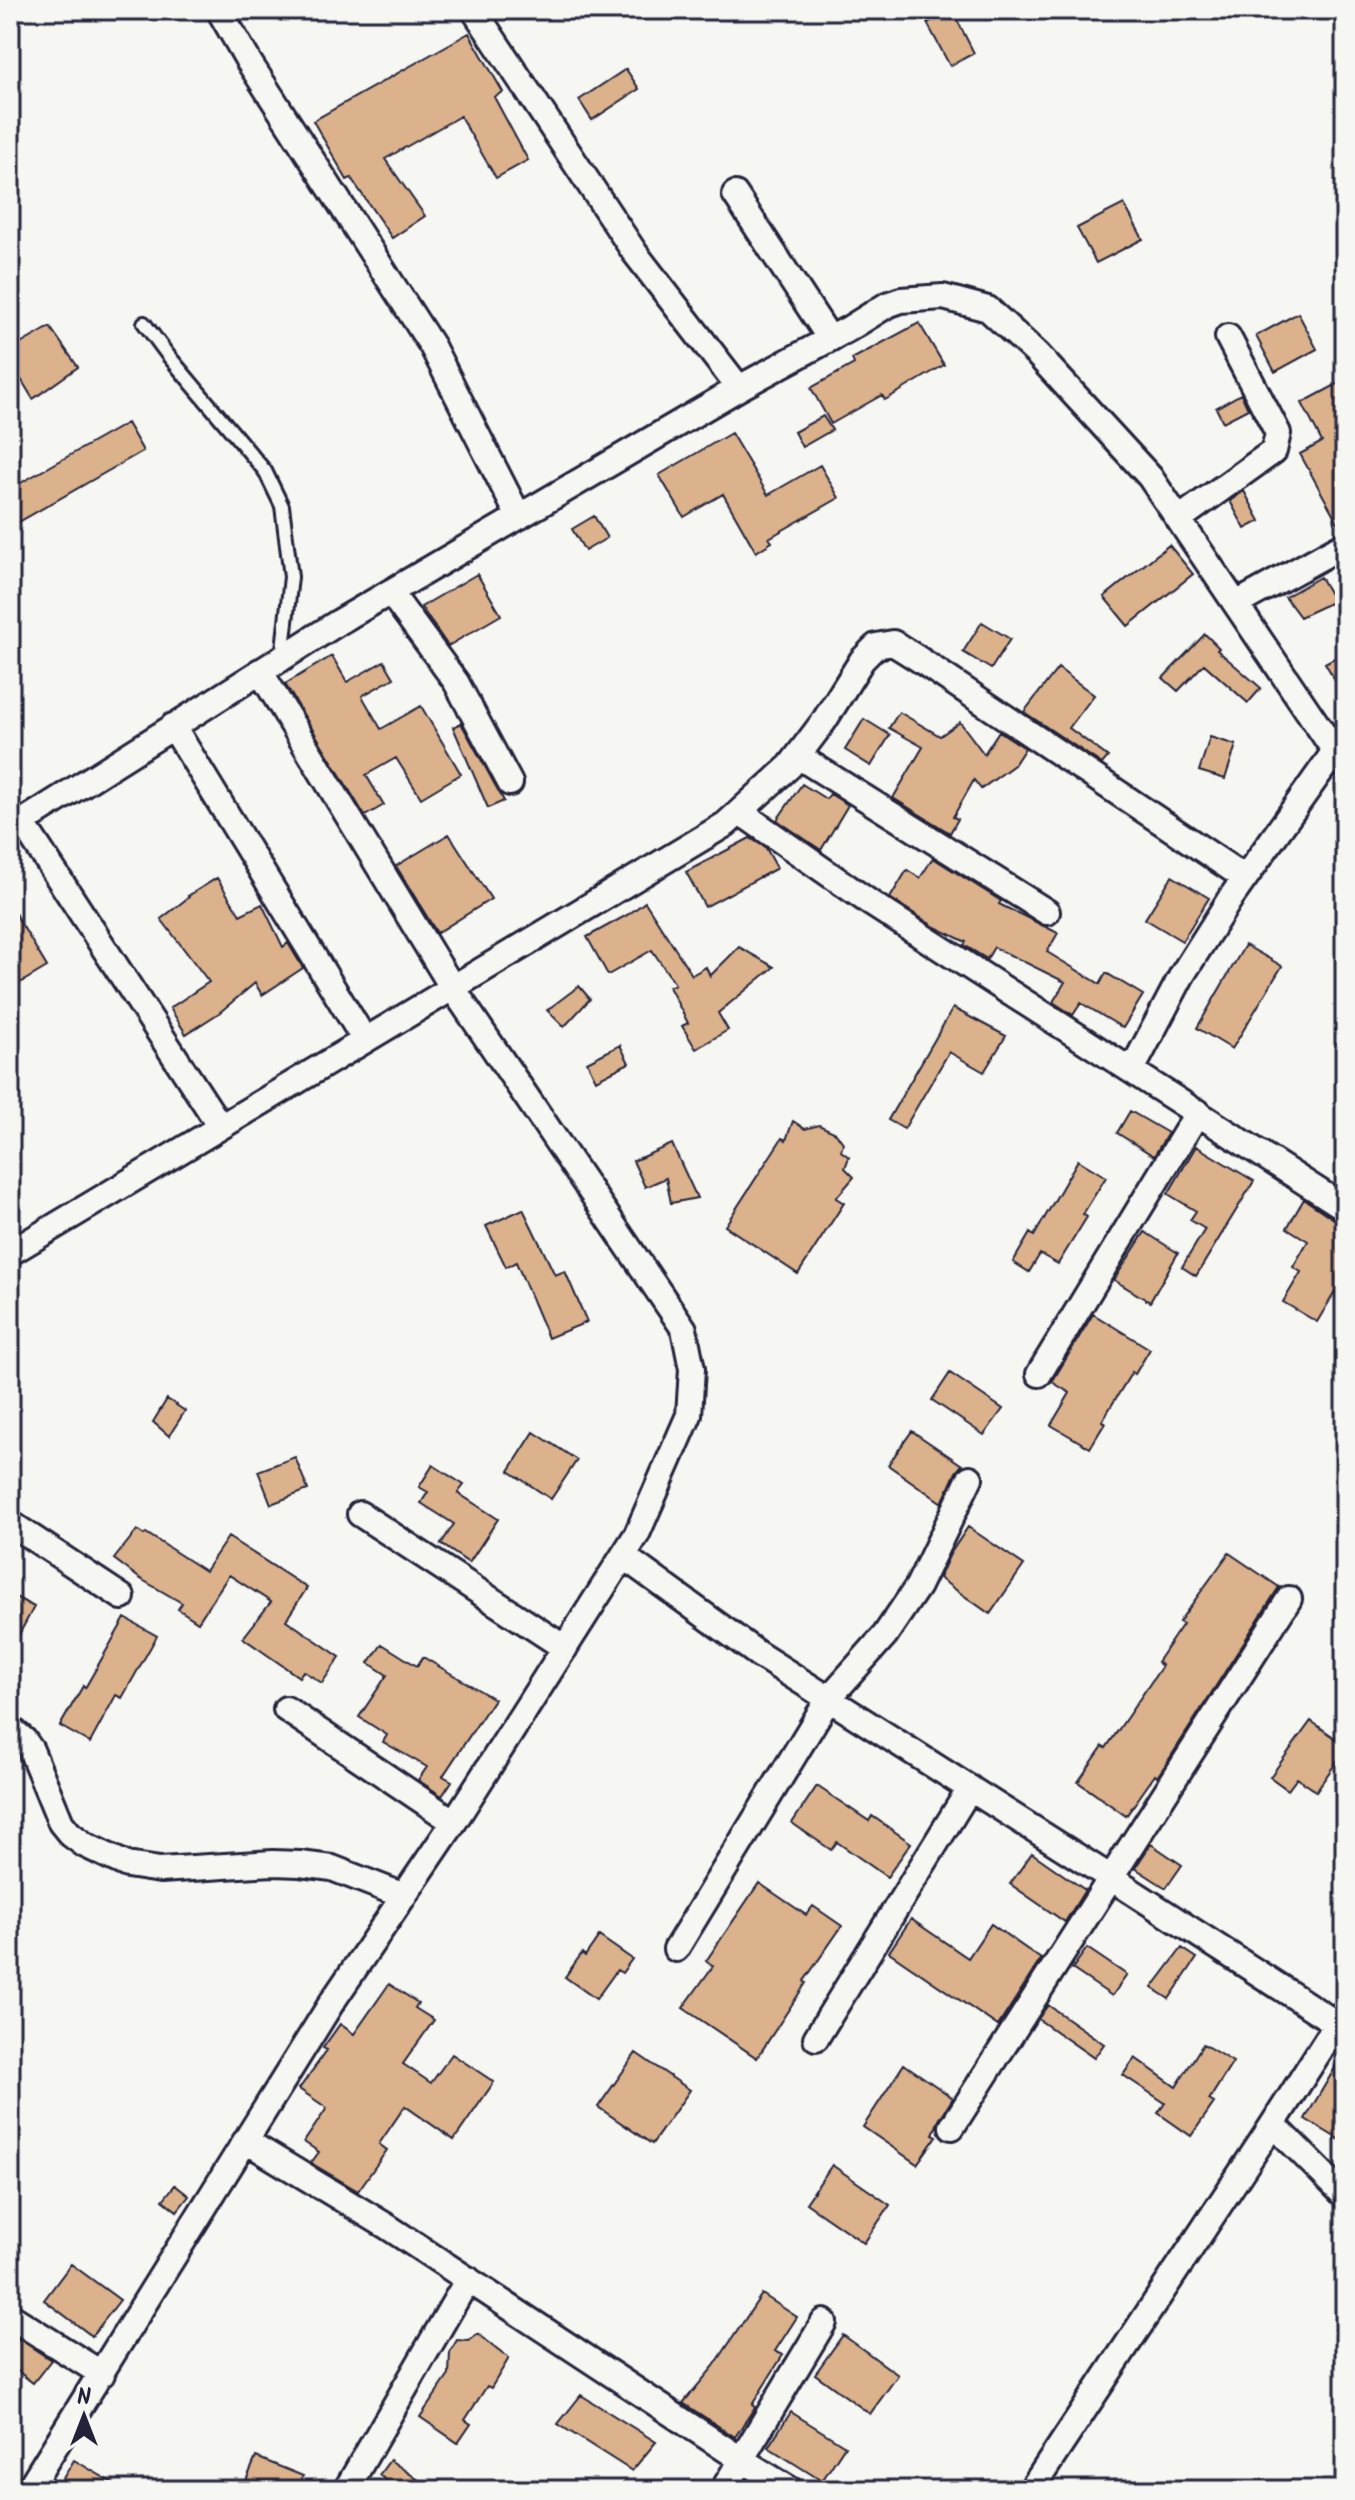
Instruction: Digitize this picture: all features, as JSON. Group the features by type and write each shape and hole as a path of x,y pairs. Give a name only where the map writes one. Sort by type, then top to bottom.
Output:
{"street":[{"path":"219,10 249,62 432,346 519,517"},
{"path":"474,10 635,253 739,388"},
{"path":"735,194 830,339"},
{"path":"220,1126 16,826 390,592 739,388 887,305 901,300 943,297 988,309 1037,354 1150,477 1340,758 1245,878 1182,975 1132,1070"},
{"path":"1179,519 1274,451 1278,433 1228,337"},
{"path":"1236,604 1345,544"},
{"path":"390,592 456,682 510,783"},
{"path":"10,1253 726,824 790,766 824,721 862,660 876,646 893,643 1245,878"},
{"path":"28,2490 332,2002 454,1822 637,1534 689,1415 692,1369 684,1329 452,987 260,671"},
{"path":"173,726 364,1039"},
{"path":"798,756 1047,912"},
{"path":"740,812 872,904 1345,1208"},
{"path":"1039,1374 1198,1112"},
{"path":"676,1949 829,1698 885,1635 918,1586 970,1478"},
{"path":"360,1514 565,1648"},
{"path":"10,1523 122,1597"},
{"path":"623,1556 758,1654 1111,1878 1341,2018 1031,2490"},
{"path":"952,2127 1289,1599"},
{"path":"286,1709 454,1822"},
{"path":"10,1728 31,1750 56,1812 70,1834 85,1845 127,1865 160,1870 300,1864 332,1868 404,1896"},
{"path":"816,2038 970,1788"},
{"path":"1273,2124 1345,2196"},
{"path":"246,2141 388,2227 791,2490"},
{"path":"346,2490 468,2279"},
{"path":"10,2316 102,2374"},
{"path":"723,2490 824,2322"}],"lane":[{"path":"144,323 265,471 282,506 291,577 282,658"}],"building":[{"path":"952,10 974,53 950,66 927,23"},
{"path":"469,33 503,92 494,97 528,160 496,178 460,116 385,159 425,216 392,238 351,178 347,180 313,121"},
{"path":"626,69 639,89 592,120 579,100"},
{"path":"1124,204 1143,239 1096,263 1077,228"},
{"path":"1298,313 1317,349 1275,372 1256,336"},
{"path":"919,323 944,365 885,400 882,395 831,424 811,388 854,364 852,359"},
{"path":"50,327 78,367 33,399 10,361 10,350"},
{"path":"1345,380 1345,529 1342,530 1300,454 1322,442 1302,403"},
{"path":"1241,394 1248,409 1223,422 1216,408"},
{"path":"823,416 832,430 802,447 794,432"},
{"path":"127,423 143,451 10,527 10,489"},
{"path":"731,433 768,495 820,465 839,498 769,538 772,542 756,552 723,494 684,517 659,475"},
{"path":"1244,491 1260,521 1245,529 1230,501"},
{"path":"594,516 607,538 585,551 572,529"},
{"path":"1169,545 1193,574 1128,626 1104,597"},
{"path":"477,574 501,615 448,646 421,607"},
{"path":"1320,577 1334,601 1300,617 1285,597"},
{"path":"982,622 1010,639 991,669 963,652"},
{"path":"1205,634 1219,648 1217,650 1261,688 1248,703 1204,664 1178,691 1163,678"},
{"path":"1345,652 1345,697 1325,663"},
{"path":"332,656 347,682 384,661 394,678 362,696 381,729 421,706 461,774 421,798 396,758 366,775 384,805 365,816 285,684"},
{"path":"1058,668 1094,695 1069,728 1108,757 1102,764 1024,712"},
{"path":"899,712 940,736 960,722 984,754 999,731 1025,748 1014,765 981,789 974,780 953,817 958,819 950,833 893,798 923,747 889,728"},
{"path":"864,719 890,735 871,766 845,750"},
{"path":"461,723 504,801 488,808 453,727"},
{"path":"1210,737 1236,745 1225,779 1199,771"},
{"path":"802,784 826,799 830,794 848,805 821,850 777,820"},
{"path":"449,834 491,899 437,933 396,866"},
{"path":"750,838 766,848 777,868 705,907 686,872"},
{"path":"933,858 1001,901 999,904 1058,933 1047,952 1100,984 1106,973 1143,995 1123,1028 1081,1003 1073,1015 1053,1002 1065,982 994,947 987,959 964,945 966,942 935,927 890,898 907,870 920,878"},
{"path":"1172,876 1209,898 1182,941 1145,919"},
{"path":"217,878 240,915 262,904 283,947 288,943 303,968 262,995 255,983 219,1013 186,1034 170,1008 209,982 161,919 188,896"},
{"path":"645,902 692,975 706,967 710,976 739,947 774,967 718,1013 728,1030 696,1049 682,1026 688,1023 669,987 675,984 652,950 608,975 587,937"},
{"path":"10,905 47,967 10,989"},
{"path":"1245,945 1282,966 1232,1049 1197,1028"},
{"path":"579,986 590,999 564,1027 547,1010"},
{"path":"953,1008 1006,1036 984,1072 949,1052 904,1129 888,1120"},
{"path":"620,1045 629,1063 596,1080 587,1062"},
{"path":"1130,1111 1168,1133 1154,1156 1117,1133"},
{"path":"793,1121 805,1129 819,1125 836,1133 843,1143 841,1151 849,1157 845,1168 854,1177 836,1198 844,1203 798,1274 725,1226 782,1138 786,1140"},
{"path":"672,1144 697,1198 671,1203 666,1178 645,1187 633,1161"},
{"path":"1196,1146 1254,1181 1196,1276 1182,1267 1205,1229 1190,1220 1196,1211 1168,1194"},
{"path":"1078,1160 1106,1177 1083,1214 1087,1217 1058,1264 1040,1254 1029,1272 1013,1262 1030,1233 1034,1236"},
{"path":"1304,1199 1345,1223 1345,1298 1335,1292 1317,1322 1283,1302 1301,1272 1293,1267 1308,1241 1287,1228"},
{"path":"523,1209 555,1275 565,1271 587,1322 548,1338 516,1262 506,1267 486,1226"},
{"path":"1145,1232 1178,1253 1150,1302 1114,1280"},
{"path":"1093,1314 1150,1349 1102,1421 1105,1423 1090,1448 1051,1425 1070,1393 1052,1382"},
{"path":"950,1373 1003,1409 984,1435 932,1400"},
{"path":"167,1399 185,1411 169,1436 153,1422"},
{"path":"912,1431 962,1465 942,1503 888,1465"},
{"path":"534,1432 577,1460 551,1499 509,1471"},
{"path":"295,1457 308,1490 271,1504 258,1471"},
{"path":"433,1465 464,1485 458,1493 498,1519 469,1563 441,1544 454,1524 421,1503 428,1492 419,1487"},
{"path":"968,1527 1024,1565 990,1614 939,1578"},
{"path":"137,1530 205,1571 228,1537 307,1588 286,1620 340,1657 322,1683 303,1671 299,1677 243,1638 271,1602 229,1575 198,1622 178,1609 182,1603 114,1559"},
{"path":"1229,1553 1279,1587 1168,1761 1126,1816 1078,1782 1103,1746 1106,1748 1162,1666 1157,1662 1183,1624 1179,1622"},
{"path":"10,1594 34,1607 10,1651"},
{"path":"125,1618 157,1636 122,1698 116,1695 90,1743 60,1726"},
{"path":"382,1644 417,1666 423,1657 494,1699 443,1776 452,1781 442,1796 418,1780 427,1767 383,1742 387,1735 359,1717 387,1675 369,1663"},
{"path":"1311,1721 1345,1745 1345,1750 1316,1791 1297,1778 1288,1790 1270,1777"},
{"path":"817,1786 869,1821 872,1816 911,1843 887,1877 837,1842 831,1850 792,1823"},
{"path":"1151,1844 1182,1865 1166,1888 1135,1868"},
{"path":"1032,1853 1085,1890 1065,1922 1010,1884"},
{"path":"759,1883 806,1915 813,1906 842,1926 757,2058 683,2008 713,1966 706,1961"},
{"path":"911,1919 968,1958 991,1924 1041,1959 998,2026 889,1952"},
{"path":"599,1936 632,1959 622,1973 617,1970 596,1999 565,1977"},
{"path":"1087,1948 1127,1975 1112,1996 1072,1969"},
{"path":"1182,1948 1197,1958 1169,1999 1152,1988"},
{"path":"389,1984 418,2003 415,2008 434,2020 403,2064 431,2083 452,2054 494,2082 454,2140 405,2106 379,2144 387,2150 358,2191 311,2163 319,2152 304,2142 327,2108 299,2089 327,2050 323,2048 340,2024 354,2034"},
{"path":"1048,2005 1104,2044 1094,2058 1038,2019"},
{"path":"1203,2044 1233,2062 1209,2100 1214,2103 1191,2136 1158,2113 1165,2103 1123,2075 1135,2058 1176,2087"},
{"path":"1345,2051 1345,2143 1305,2119"},
{"path":"636,2053 690,2090 652,2144 598,2107"},
{"path":"904,2064 953,2098 933,2134 937,2136 917,2164 863,2127"},
{"path":"832,2165 890,2205 864,2243 806,2203"},
{"path":"175,2185 189,2196 177,2211 163,2200"},
{"path":"71,2264 120,2300 92,2336 44,2300"},
{"path":"762,2294 797,2317 775,2351 783,2355 735,2437 683,2403 714,2366"},
{"path":"478,2334 509,2358 491,2388 487,2386 465,2420 471,2424 458,2443 420,2417 449,2375 450,2352 457,2340 469,2341"},
{"path":"843,2335 898,2375 870,2414 815,2374"},
{"path":"19,2339 51,2360 33,2383 10,2365 10,2350"},
{"path":"581,2395 656,2442 632,2471 558,2424"},
{"path":"791,2412 845,2446 822,2481 768,2447"},
{"path":"256,2457 303,2476 297,2490 242,2490"},
{"path":"74,2460 125,2490 56,2490"},
{"path":"390,2460 433,2490 400,2490 379,2475"}]}
